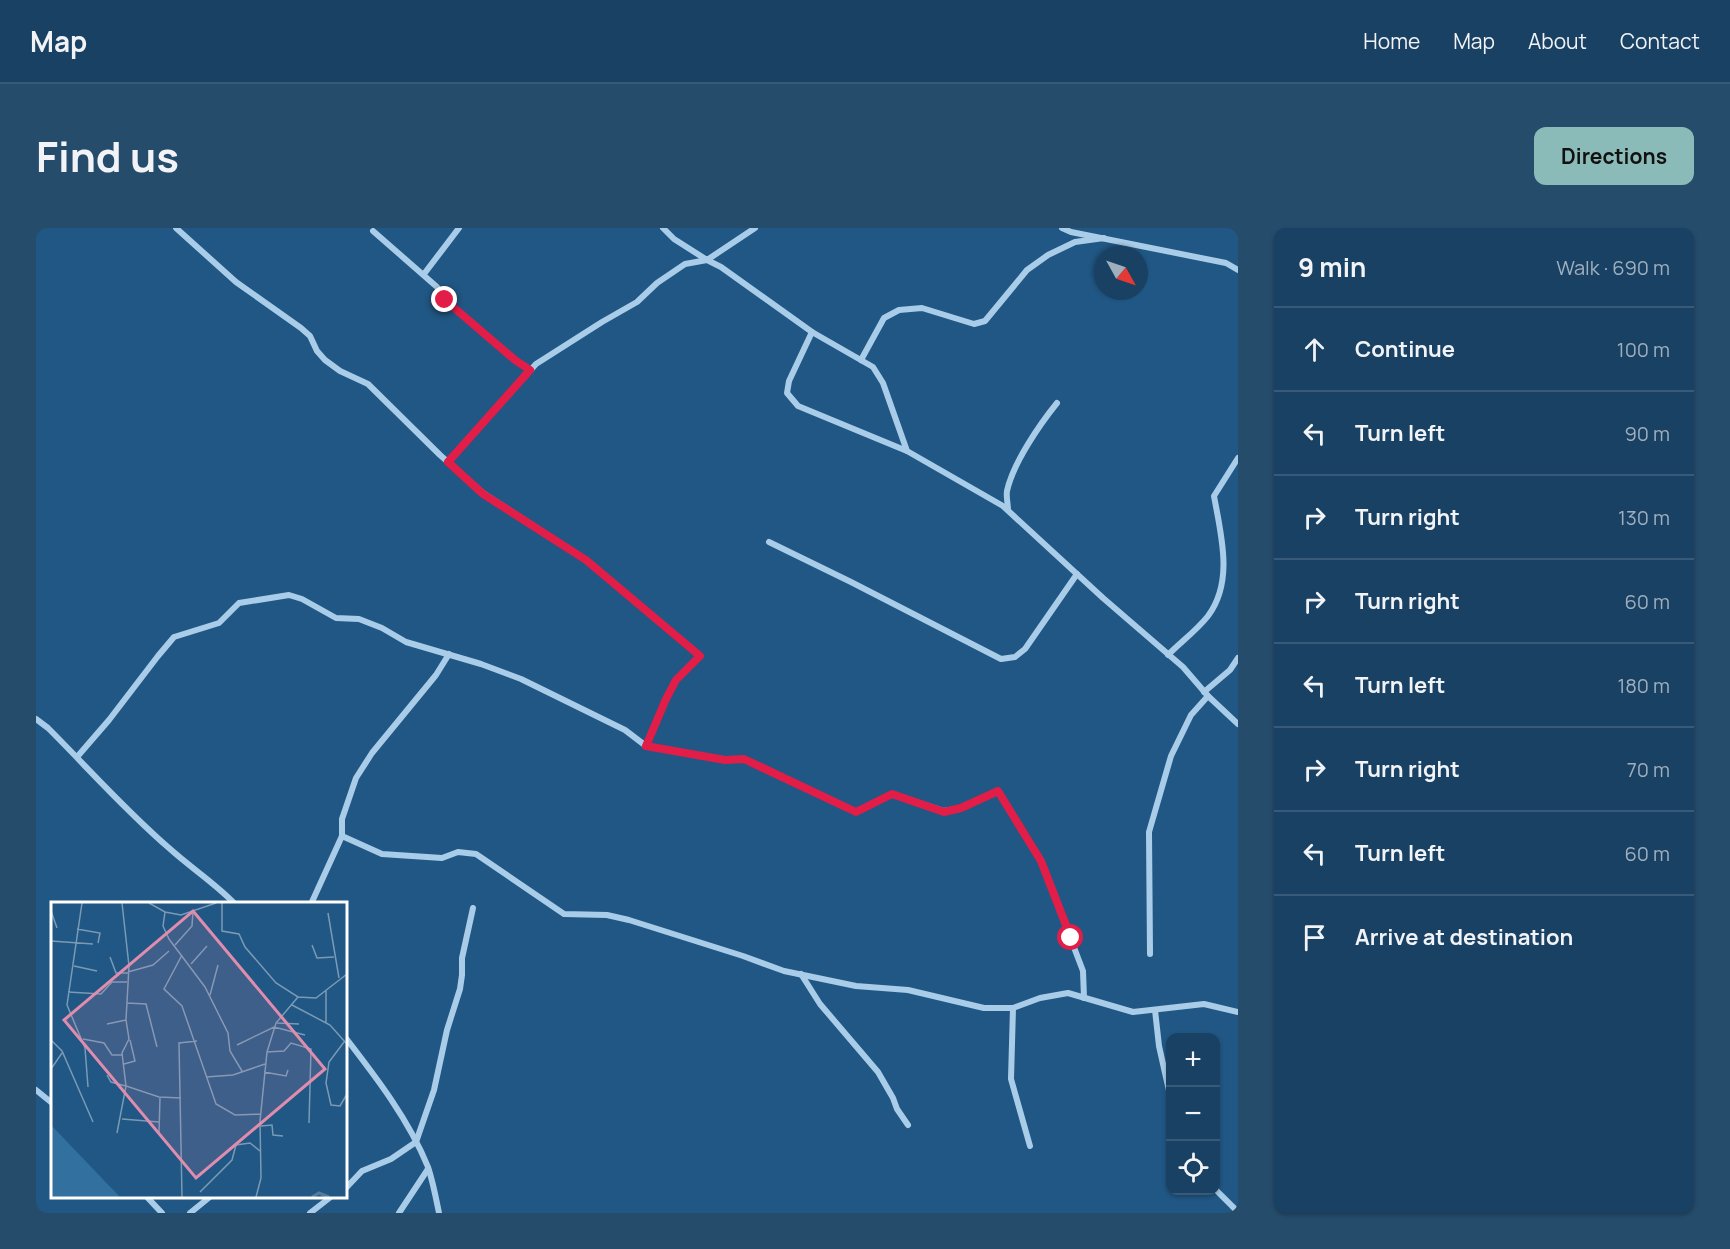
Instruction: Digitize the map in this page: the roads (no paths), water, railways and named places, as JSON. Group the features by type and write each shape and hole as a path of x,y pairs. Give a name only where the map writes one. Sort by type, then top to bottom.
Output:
{"street":[{"path":"176,228 236,282 310,336 317,351 325,360 352,378 368,384 483,494 586,560 700,656 676,680 646,746"},
{"path":"424,274 459,228"},
{"path":"663,228 674,239 721,267 812,332 873,367 883,383 908,451"},
{"path":"448,462 536,364 637,302 657,283 685,264 707,260 755,228"},
{"path":"1062,228 1071,232 1226,263 1238,270"},
{"path":"373,231 424,274 437,287 445,300 515,360 530,370"},
{"path":"861,360 884,318 899,310 922,308 974,324 986,321 1027,270 1048,255 1075,242 1104,238"},
{"path":"812,332 789,381 787,393 798,406 908,451 1008,511 1183,668 1206,694 1238,724"},
{"path":"1008,511 1007,493 1012,475 1040,424 1057,403"},
{"path":"1168,655 1208,615 1223,586 1223,544 1214,496 1238,458"},
{"path":"769,542 1001,659 1015,657 1025,649 1077,574"},
{"path":"77,757 174,637 219,623 239,603 289,595 302,599 336,618 360,619 406,642 449,654 530,683 625,730 646,746 725,760 744,759 856,812 892,794 944,812 961,808 998,791 1041,861 1083,971 1084,998"},
{"path":"312,902 342,836 342,819 356,778 372,753 436,675 449,654"},
{"path":"1150,954 1149,832 1171,756 1191,715 1238,658"},
{"path":"36,719 48,728 169,848 219,886 233,902"},
{"path":"342,836 382,854 442,858 458,852 476,854 564,914 607,915 629,920 784,971 856,986 908,990 984,1008 1013,1008 1040,998 1068,993 1133,1012 1204,1004 1238,1012"},
{"path":"346,1188 362,1171 391,1159 416,1142 434,1090 447,1030 460,989 462,958 473,908"},
{"path":"801,974 819,1004 878,1072 908,1125"},
{"path":"1013,1008 1011,1079 1030,1146"},
{"path":"1155,1011 1159,1046 1168,1087"},
{"path":"346,1038 383,1088 416,1142 428,1169 439,1213"},
{"path":"36,1090 51,1102"},
{"path":"399,1213 428,1169"},
{"path":"1220,1195 1238,1212"},
{"path":"147,1198 162,1213"},
{"path":"190,1213 210,1198"},
{"path":"310,1213 331,1198"}]}
